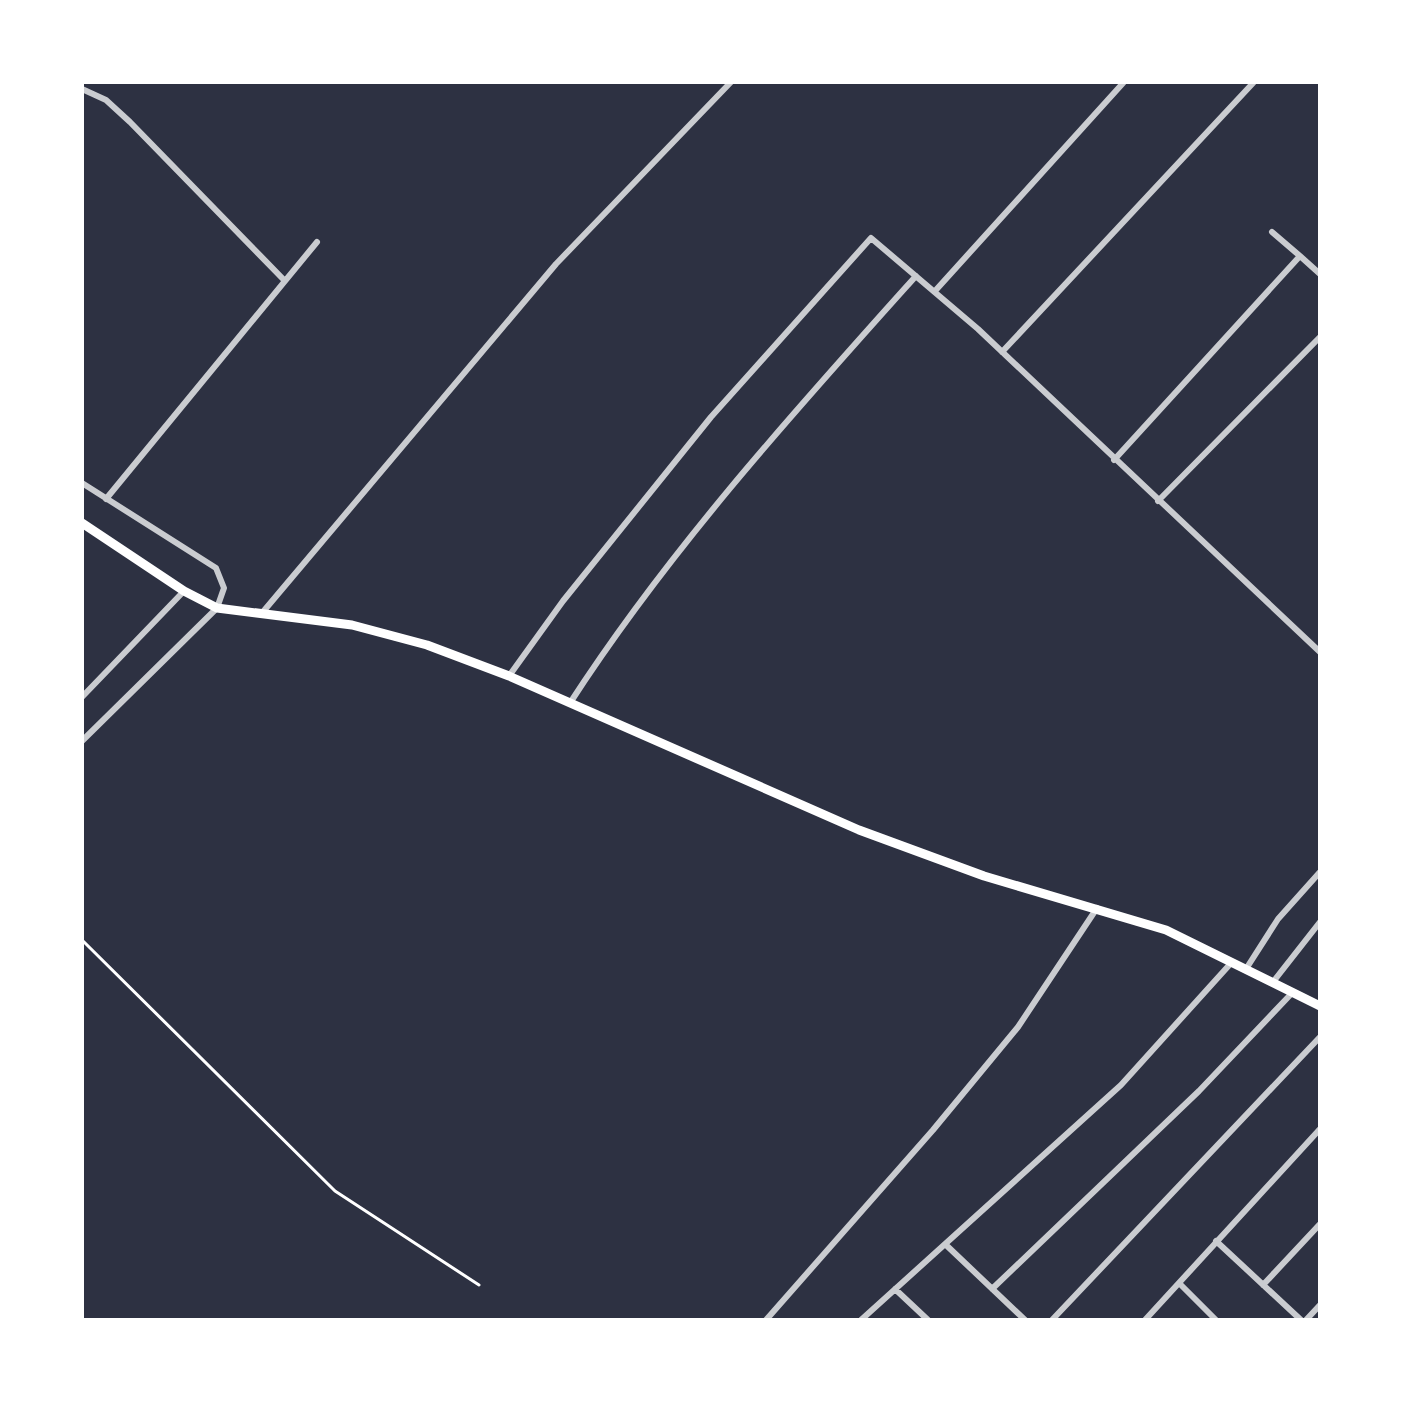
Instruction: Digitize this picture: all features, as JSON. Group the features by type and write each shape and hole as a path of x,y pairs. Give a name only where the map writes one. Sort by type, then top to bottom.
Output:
{"main road":[{"path":"82,523 184,591 217,608 382,630 509,676 859,830 984,876 1166,930 1320,1006"}],"street":[{"path":"261,615 556,264 731,82"},
{"path":"935,291 1124,82"},
{"path":"1002,352 1254,82"},
{"path":"82,89 106,100 285,281"},
{"path":"1272,232 1320,274"},
{"path":"509,676 563,601 711,417 866,241 873,239 1002,352 1320,652"},
{"path":"106,499 317,242"},
{"path":"1114,460 1300,256"},
{"path":"570,703 618,628 775,437 916,276"},
{"path":"1158,501 1320,337"},
{"path":"82,483 216,568 224,588 217,608 82,741"},
{"path":"82,697 184,591"},
{"path":"1246,969 1278,919 1320,872"},
{"path":"766,1320 933,1130 1018,1027 1097,908"},
{"path":"1273,982 1320,922"},
{"path":"861,1320 1121,1085 1232,961"},
{"path":"992,1289 1199,1091 1293,992"},
{"path":"1052,1320 1320,1037"},
{"path":"1145,1320 1320,1129"},
{"path":"1263,1285 1320,1224"},
{"path":"1216,1241 1304,1320 1320,1305"},
{"path":"945,1244 1025,1320"},
{"path":"1179,1283 1216,1320"},
{"path":"895,1289 928,1320"}],"path":[{"path":"82,940 108,962 321,1179 348,1201 479,1285"}]}
